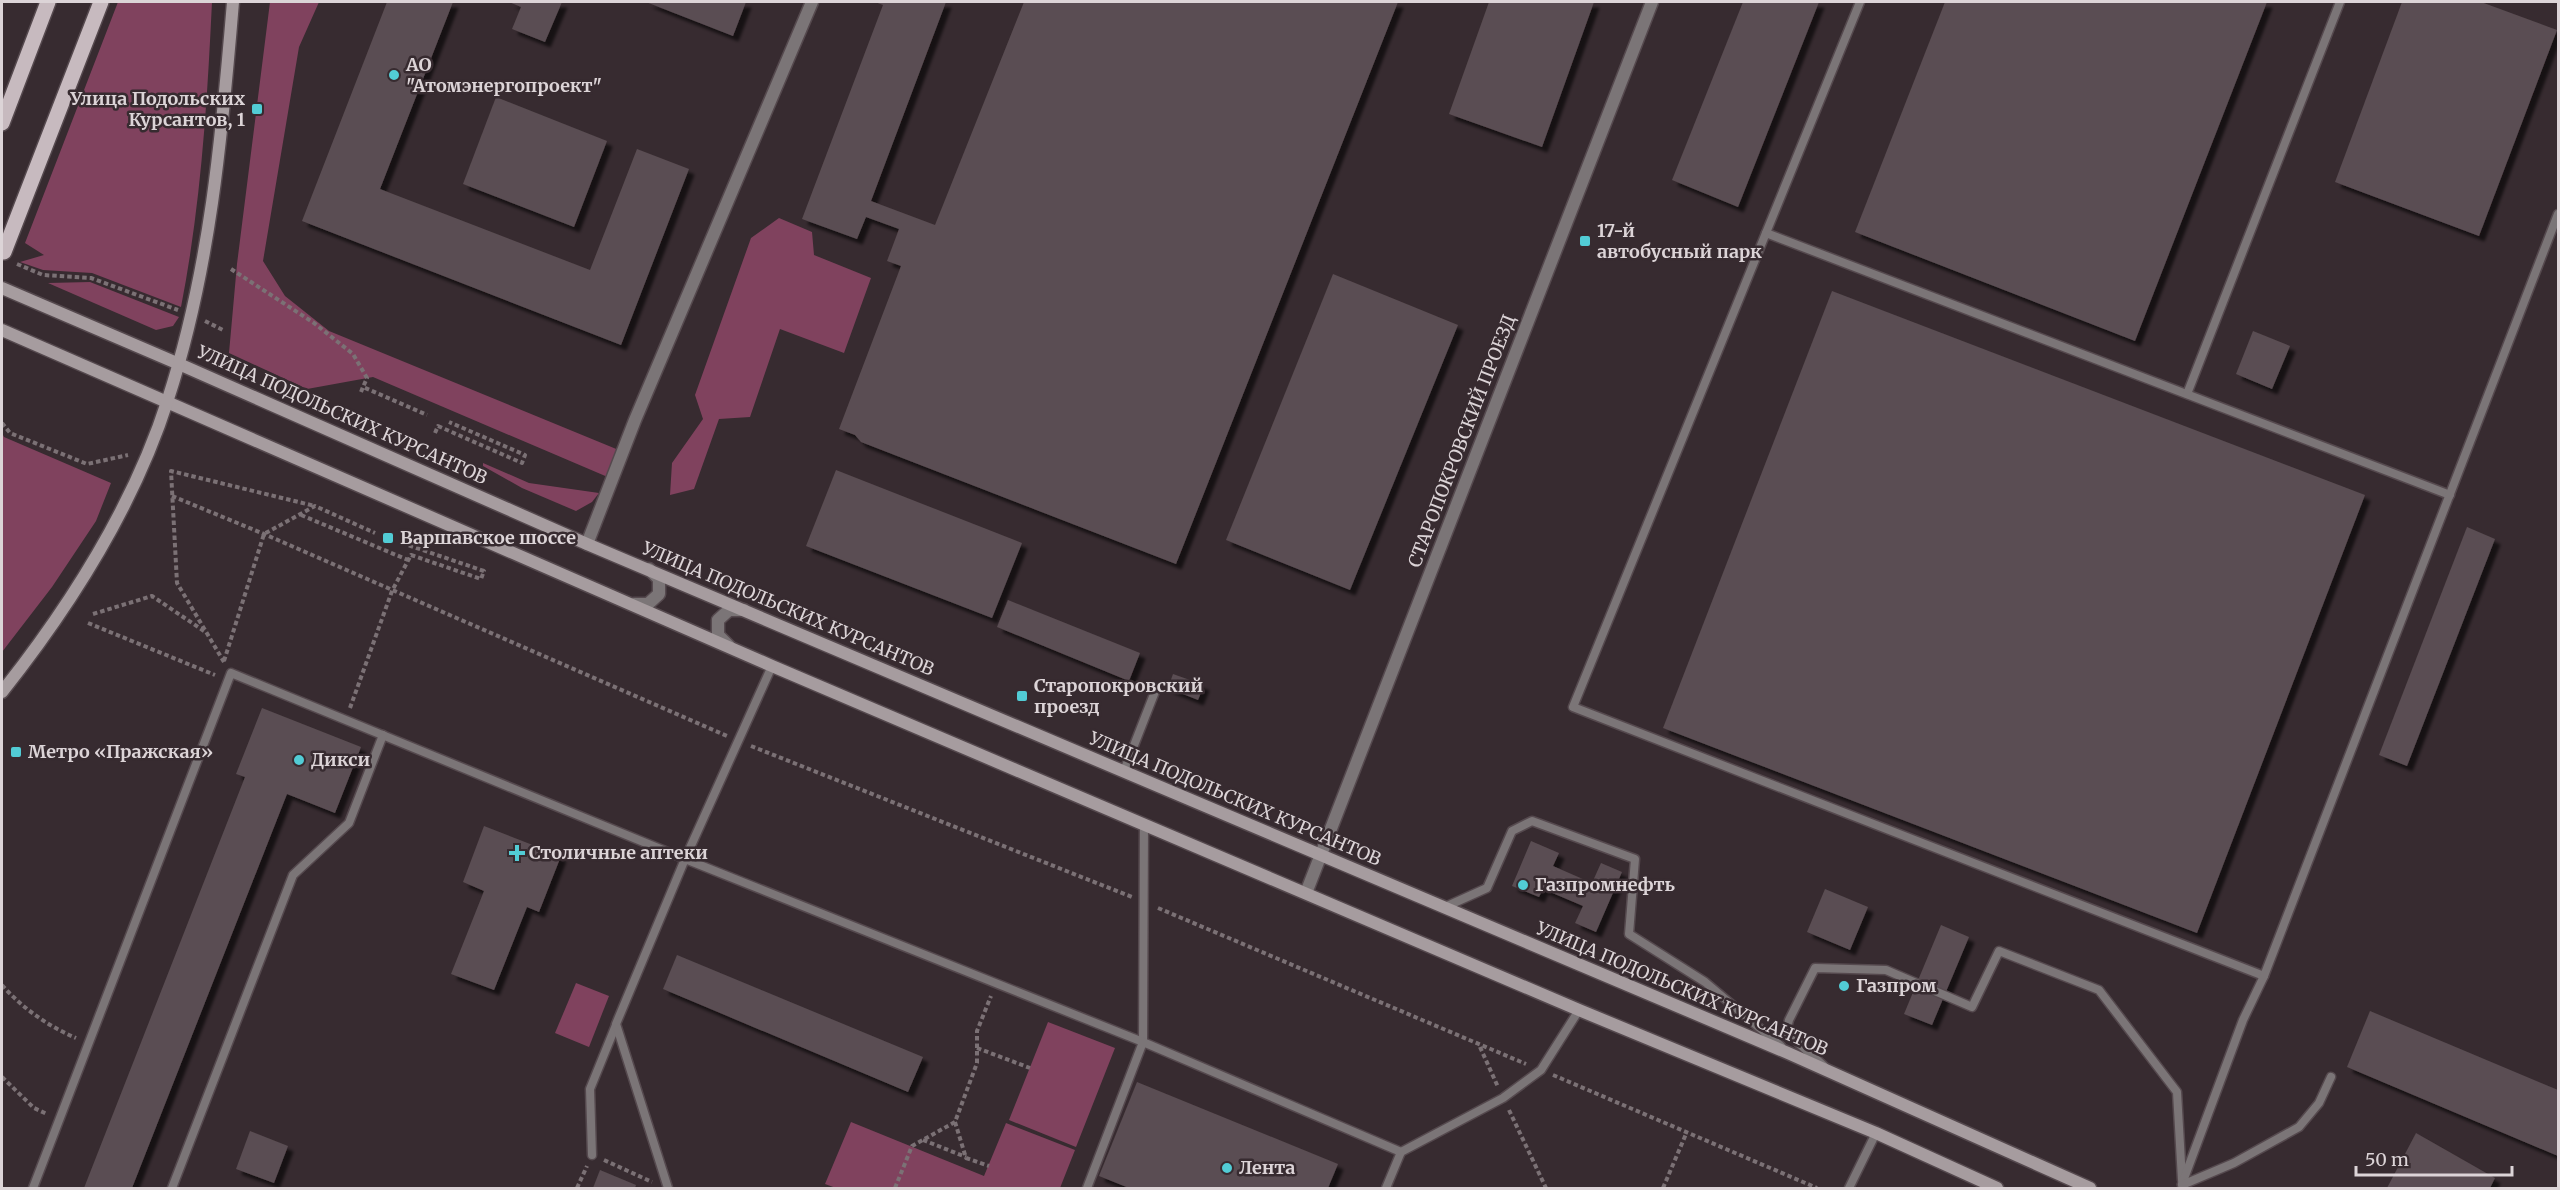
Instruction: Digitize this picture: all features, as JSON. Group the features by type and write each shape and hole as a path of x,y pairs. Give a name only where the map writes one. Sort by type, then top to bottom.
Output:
{"main road":[{"path":"2,123 48,2"},
{"path":"8,257 101,2"},
{"path":"2,692 38,647 118,517 168,401 191,315 214,193 233,2"},
{"name":"УЛИЦА ПОДОЛЬСКИХ КУРСАНТОВ","path":"2,288 587,544 1788,1053 2090,1188"},
{"path":"2,330 772,666 1579,1010 1876,1133 1997,1188"}],"street":[{"path":"587,544 635,420 812,2"},
{"name":"СТАРОПОКРОВСКИЙ ПРОЕЗД","path":"1306,893 1652,2"},
{"path":"634,604 648,604 659,594 659,579 649,569"},
{"path":"729,646 718,636 718,620 729,610 745,610"}],"lane":[{"path":"1860,2 1573,707 2264,976"},
{"path":"2187,394 2340,2"},
{"path":"2181,1186 2243,1020 2264,976 2559,214"},
{"path":"1766,233 2450,495"},
{"path":"592,1155 590,1089 685,859 772,666"},
{"path":"33,1188 231,673 685,859 1143,1042 1401,1152"},
{"path":"1124,771 1156,689"},
{"path":"172,1188 293,875 349,823 383,735"},
{"path":"1445,907 1487,888 1512,831 1533,821 1635,859 1629,934 1706,982 1788,1053"},
{"path":"1087,1188 1143,1042 1144,823"},
{"path":"1830,1072 1786,1032 1789,1020 1815,969 1886,970 1971,1006 1999,951 2099,990 2177,1092 2181,1186"},
{"path":"1386,1188 1401,1152 1503,1098 1541,1070 1579,1010"},
{"path":"616,1024 668,1188"},
{"path":"2181,1186 2234,1163 2299,1127 2319,1103 2331,1077"},
{"path":"1849,1188 1876,1133"}],"path":[{"path":"8,257 44,275 91,278 191,315 223,330"},
{"path":"231,269 314,323 353,354 367,378 362,390 427,415"},
{"path":"435,433 438,426 522,463 525,455 448,422"},
{"path":"2,423 10,433 87,464 128,455"},
{"path":"231,673 177,583 171,471 315,506 375,533"},
{"path":"172,496 739,741 1144,901 1480,1047 1541,1070 1686,1134 1817,1188"},
{"path":"224,662 264,534 315,506"},
{"path":"300,515 408,560"},
{"path":"345,720 392,591 411,555 481,579 484,571 399,542"},
{"path":"93,614 152,596 207,633"},
{"path":"88,623 205,670"},
{"path":"966,1158 955,1122 977,1064 977,1031 996,983"},
{"path":"2,985 25,1008 58,1030 88,1044"},
{"path":"1480,1047 1546,1188"},
{"path":"977,1048 1030,1068"},
{"path":"2,1077 34,1108 59,1120"},
{"path":"896,1188 912,1146 955,1122"},
{"path":"1663,1188 1686,1134"},
{"path":"923,1140 989,1166"},
{"path":"577,1188 592,1155 655,1184"}],"shaded area":[{"path":"118,2 212,2 202,155 194,231 181,307 92,273 43,270 20,262 44,255 25,243"},
{"path":"270,2 319,2 299,47 263,261 285,296 329,331 626,453 610,478 373,377 307,389 229,353 237,264"},
{"path":"779,218 812,232 814,255 871,278 844,353 780,329 750,417 719,419 694,489 670,495 672,463 703,419 695,395 751,238"},
{"path":"90,282 179,317 173,326 156,330 48,283"},
{"path":"2,433 4,437 111,483 96,521 52,587 2,652"},
{"path":"483,463 529,483 599,493 592,502 576,511 522,488 483,466"},
{"path":"576,983 609,996 589,1047 555,1033"},
{"path":"1048,1022 1115,1048 1076,1147 1009,1120"},
{"path":"851,1122 984,1176 1006,1123 1075,1150 1060,1188 836,1188 825,1184"}],"building":[{"path":"387,2 453,2 380,189 590,270 637,149 689,169 621,345 302,221"},
{"path":"509,2 562,2 545,42 512,29 521,7"},
{"path":"646,2 746,2 733,36"},
{"path":"875,2 946,2 871,201 935,225 1024,2 1398,2 1176,564 861,442 855,435 839,429 901,266 887,261 899,229 866,217 857,239 802,219 883,5"},
{"path":"1489,2 1594,2 1542,147 1449,114"},
{"path":"1743,2 1819,2 1738,207 1672,180"},
{"path":"1945,2 2267,2 2135,341 1855,232"},
{"path":"2402,2 2481,2 2557,30 2479,236 2335,182"},
{"path":"496,97 607,141 574,227 463,184"},
{"path":"1333,274 1458,325 1350,590 1226,540"},
{"path":"1832,291 2365,495 2197,933 1663,728"},
{"path":"2253,331 2290,346 2272,389 2236,374"},
{"path":"836,470 1022,543 992,618 806,546"},
{"path":"2467,527 2495,539 2407,766 2379,755"},
{"path":"1008,600 1140,653 1129,681 997,627"},
{"path":"1173,674 1204,685 1198,700 1168,688"},
{"path":"262,708 361,747 335,813 287,794 132,1188 84,1188 245,777 236,774"},
{"path":"484,826 561,856 539,912 527,907 494,990 451,974 484,891 463,882"},
{"path":"1531,841 1559,853 1553,866 1592,883 1601,863 1622,872 1596,932 1575,923 1583,906 1543,889 1539,897 1512,886"},
{"path":"1825,889 1868,907 1850,950 1807,932"},
{"path":"1941,925 1969,937 1932,1025 1904,1014"},
{"path":"677,955 923,1057 908,1092 663,989"},
{"path":"2370,1011 2558,1090 2558,1156 2347,1067"},
{"path":"1137,1082 1338,1164 1328,1188 1129,1188 1099,1176"},
{"path":"250,1131 288,1146 274,1183 236,1169"},
{"path":"2416,1133 2495,1178 2490,1188 2387,1188"},
{"path":"600,1170 636,1185 635,1188 593,1188"}],"place":[{"name":"АО \"Атомэнергопроект\"","path":"394,75"},
{"name":"Улица Подольских Курсантов, 1","path":"257,109"},
{"name":"17-й автобусный парк","path":"1585,241"},
{"name":"Варшавское шоссе","path":"388,538"},
{"name":"Старопокровский проезд","path":"1022,696"},
{"name":"Метро «Пражская»","path":"16,752"},
{"name":"Дикси","path":"299,760"},
{"name":"Столичные аптеки","path":"517,853"},
{"name":"Газпромнефть","path":"1523,885"},
{"name":"Газпром","path":"1844,986"},
{"name":"Лента","path":"1227,1168"}]}
